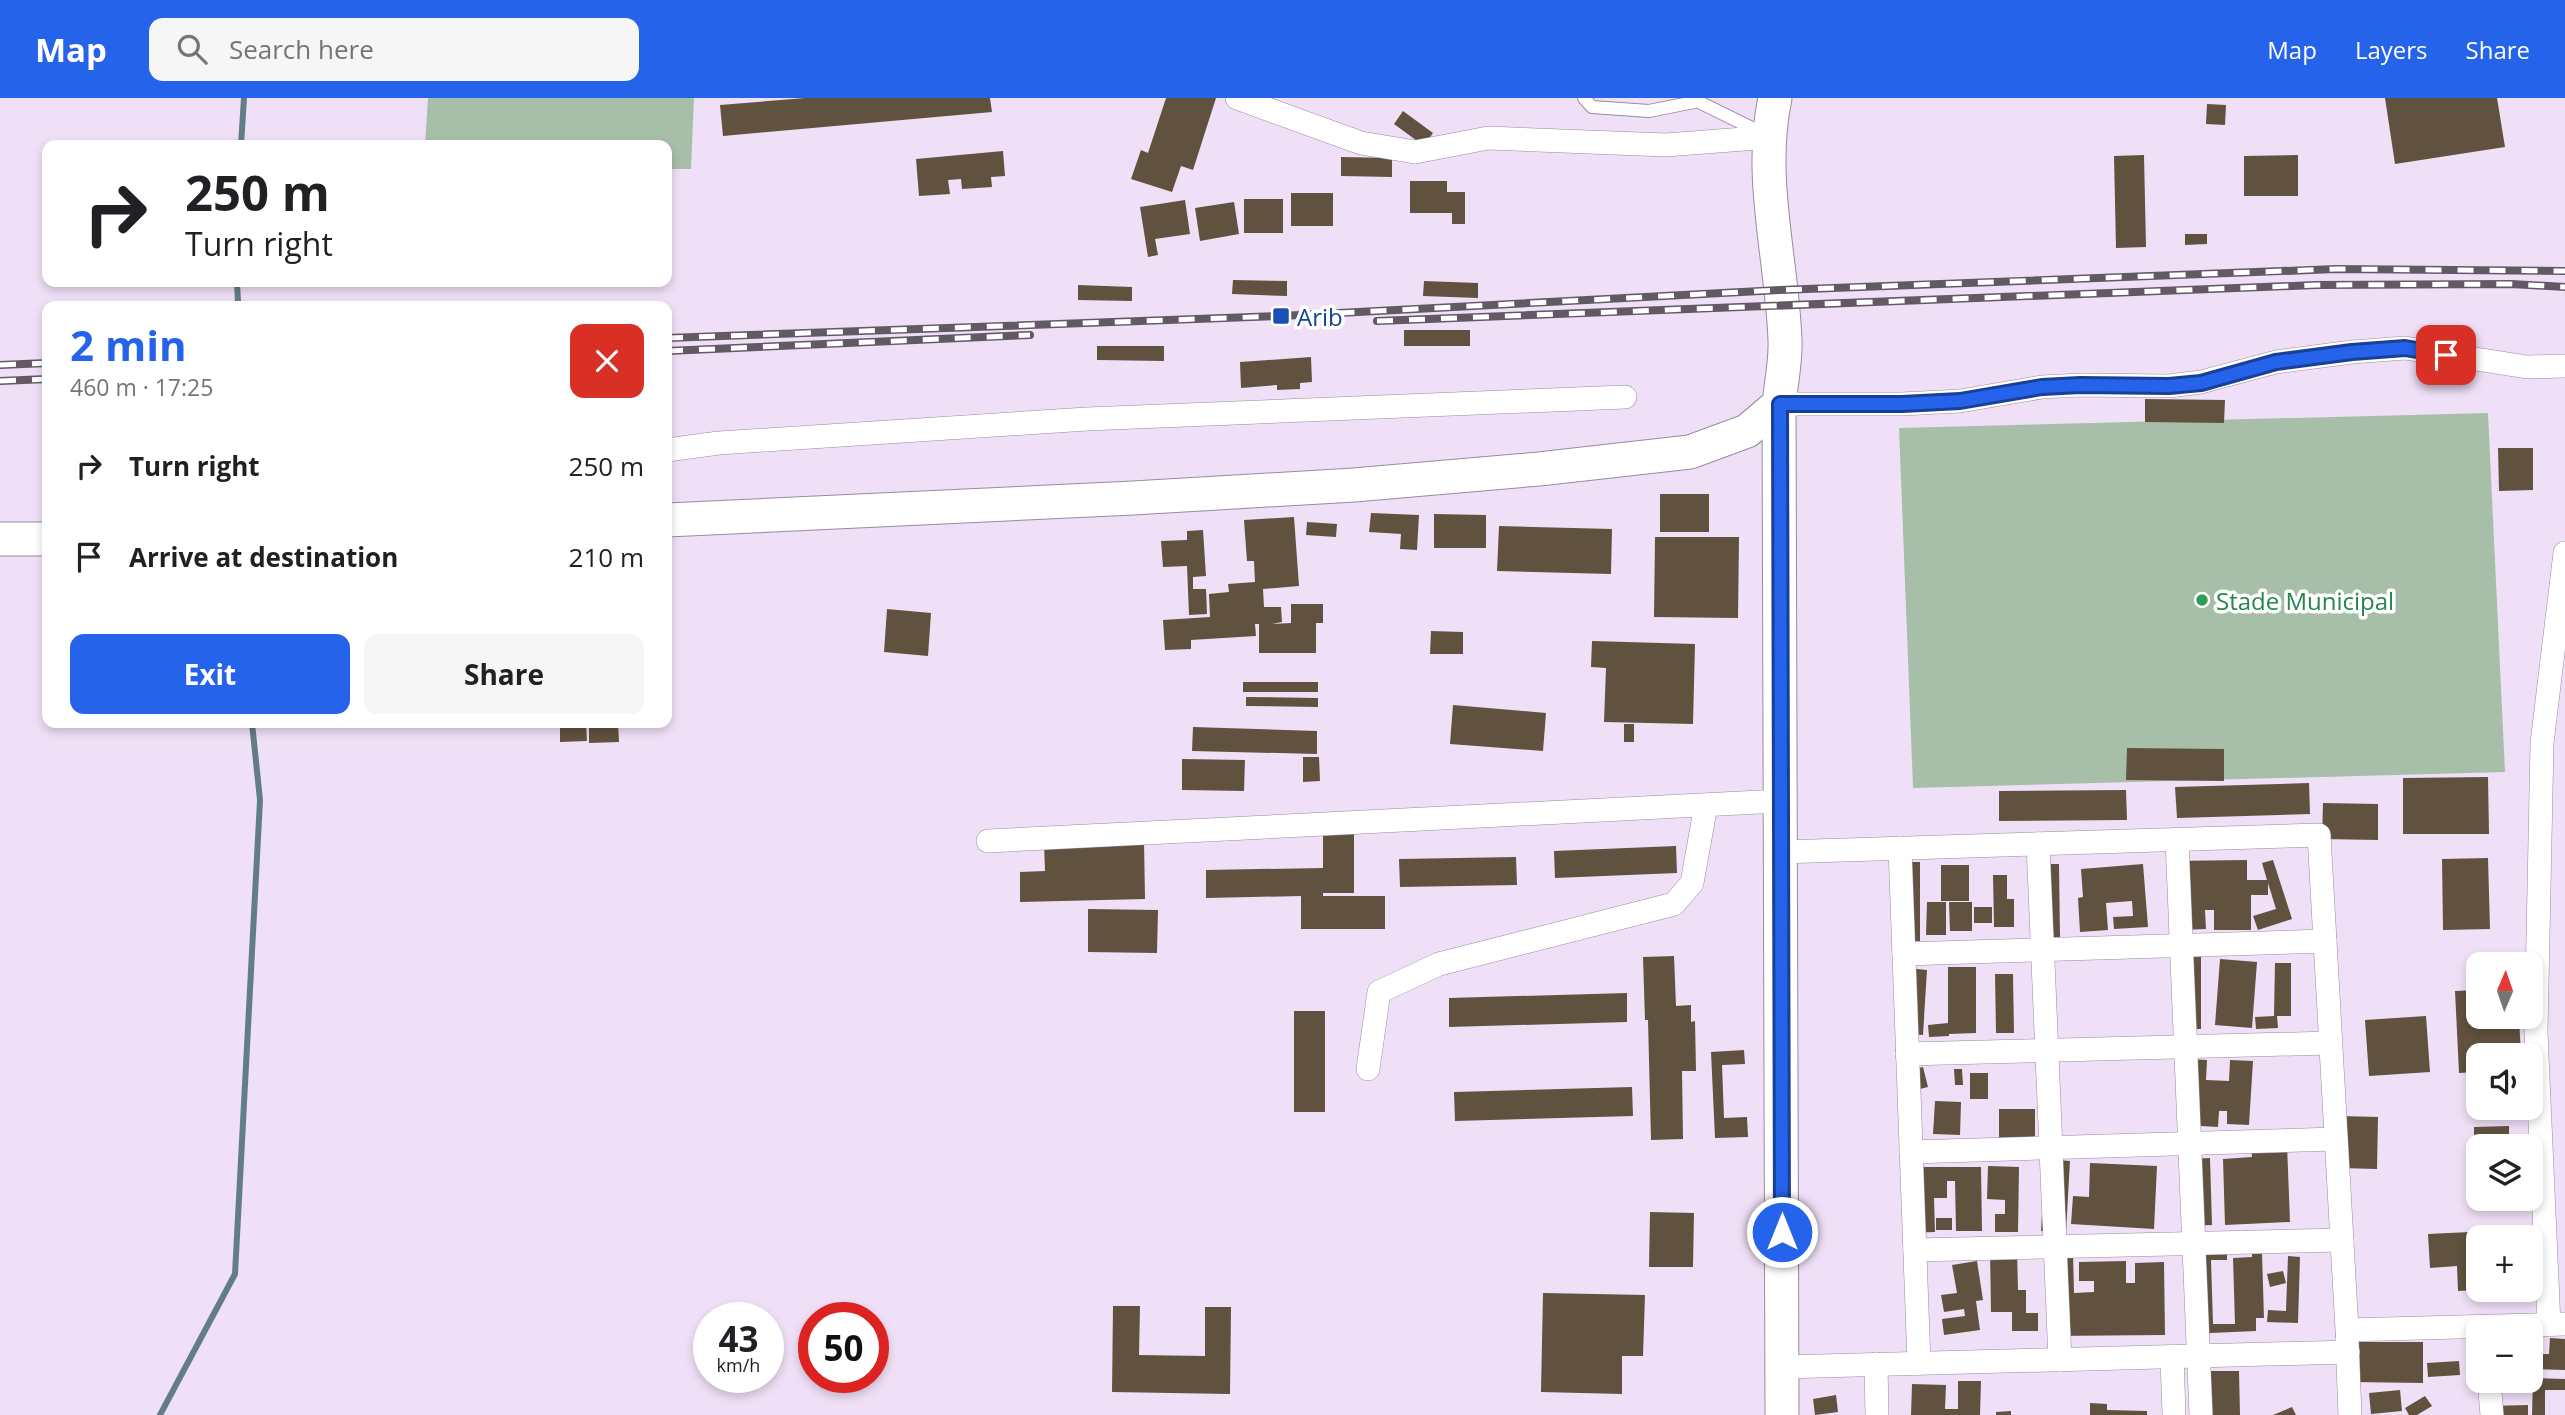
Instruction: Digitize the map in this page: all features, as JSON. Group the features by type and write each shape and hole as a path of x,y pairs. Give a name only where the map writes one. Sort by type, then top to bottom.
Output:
{"main road":[{"path":"1775,98 1770,124 1770,191 1785,341 1780,404 1782,1415"},
{"path":"672,520 1147,498 1354,485 1539,469 1690,452 1747,431 1780,404"},
{"path":"0,539 42,540"}],"street":[{"path":"1237,98 1361,143 1415,152 1488,138 1666,145 1770,137"},
{"path":"1780,404 1902,404 1960,401 2042,387 2169,386 2201,383 2276,362 2405,348 2527,367 2565,366"},
{"path":"672,449 719,443 1087,419 1625,397"},
{"path":"2557,1324 2536,1033 2542,743 2565,554"},
{"path":"988,841 1780,801"},
{"path":"1368,1069 1379,992 1439,964 1674,904 1692,883 1706,805"},
{"path":"1781,852 2319,835 2350,1415"},
{"path":"2178,840 2201,1415"},
{"path":"2038,844 2060,1360"},
{"path":"1899,848 1919,1363"},
{"path":"1903,954 2325,941"},
{"path":"1907,1054 2330,1043"},
{"path":"1911,1152 2336,1139"},
{"path":"1915,1250 2342,1240"},
{"path":"1782,1367 2199,1356 2466,1329"},
{"path":"2172,1357 2174,1415"},
{"path":"1876,1364 1877,1415"},
{"path":"2490,1393 2492,1415"}],"lane":[{"path":"1584,98 1592,107 1649,111 1693,99 1770,137"}],"green space":[{"path":"428,98 694,98 691,169 672,169 672,140 425,140"},
{"name":"Stade Municipal","path":"2488,413 2505,772 1913,788 1899,428"}],"building":[{"path":"805,98 990,98 992,112 723,136 720,105"},
{"path":"1166,98 1216,98 1193,170 1181,166 1172,192 1131,179 1141,150 1148,153"},
{"path":"2385,98 2497,98 2505,147 2395,164"},
{"path":"2207,104 2226,105 2225,125 2206,124"},
{"path":"1403,111 1433,133 1424,146 1394,124"},
{"path":"1003,151 1005,176 991,177 992,187 962,189 961,179 948,180 950,194 919,196 916,159"},
{"path":"2144,155 2146,247 2116,248 2114,156"},
{"path":"2298,155 2298,196 2244,196 2244,156"},
{"path":"1341,157 1392,158 1392,177 1341,176"},
{"path":"1410,181 1447,181 1447,192 1465,192 1465,224 1452,224 1452,213 1410,213"},
{"path":"1291,193 1333,193 1333,226 1291,226"},
{"path":"1244,199 1283,199 1283,233 1244,233"},
{"path":"1185,200 1190,234 1155,239 1158,255 1148,257 1140,207"},
{"path":"1234,202 1239,234 1200,241 1195,208"},
{"path":"2185,234 2207,234 2207,244 2185,245"},
{"path":"1233,280 1287,281 1287,296 1232,294"},
{"path":"1424,281 1478,283 1478,298 1423,296"},
{"path":"1078,285 1132,287 1132,301 1078,300"},
{"path":"1404,330 1470,330 1470,346 1404,346"},
{"path":"1097,346 1164,346 1164,361 1097,360"},
{"name":"Arib","path":"1311,357 1312,382 1300,383 1300,389 1277,390 1277,385 1241,388 1240,362"},
{"path":"2145,399 2225,400 2224,423 2145,422"},
{"path":"2498,448 2533,448 2533,490 2499,491"},
{"path":"1660,494 1709,494 1709,532 1660,532"},
{"path":"1371,513 1419,515 1417,550 1400,549 1401,534 1369,532"},
{"path":"1434,514 1486,515 1486,548 1434,548"},
{"path":"1294,517 1299,586 1263,589 1264,607 1281,607 1282,622 1272,624 1291,623 1291,604 1323,604 1323,623 1316,623 1316,653 1259,653 1259,624 1255,624 1256,636 1191,640 1191,649 1165,650 1163,620 1210,617 1209,594 1229,592 1228,584 1255,582 1254,561 1247,561 1244,520"},
{"path":"1307,522 1337,524 1336,537 1306,535"},
{"path":"1499,526 1612,529 1611,574 1497,571"},
{"path":"1203,530 1206,576 1193,577 1193,589 1206,589 1207,614 1189,615 1187,566 1163,567 1161,541 1187,540 1187,531"},
{"path":"1655,537 1739,537 1738,618 1654,617"},
{"path":"887,609 931,613 928,656 884,652"},
{"path":"1431,631 1463,632 1463,654 1430,654"},
{"path":"1592,641 1695,644 1693,724 1604,722 1606,668 1591,667"},
{"path":"1243,682 1318,682 1318,692 1243,692"},
{"path":"1246,697 1318,698 1318,707 1246,706"},
{"path":"1453,705 1546,713 1543,751 1450,744"},
{"path":"1624,724 1634,724 1634,742 1624,742"},
{"path":"1193,727 1317,731 1317,754 1192,751"},
{"path":"560,728 586,728 587,741 560,742"},
{"path":"589,728 618,728 619,742 589,743"},
{"path":"2127,748 2224,749 2224,781 2126,780"},
{"path":"1303,757 1319,757 1320,781 1303,782"},
{"path":"1182,759 1245,760 1244,791 1182,790"},
{"path":"2488,777 2489,834 2403,834 2403,778"},
{"path":"2309,783 2310,814 2177,818 2175,787"},
{"path":"2126,790 2127,820 1999,821 1999,791"},
{"path":"2323,803 2378,804 2378,840 2322,839"},
{"path":"1323,831 1354,831 1354,893 1323,893 1323,896 1385,896 1385,929 1301,929 1301,896 1206,898 1206,870 1323,868"},
{"path":"1144,841 1145,899 1020,902 1020,872 1045,871 1044,844"},
{"path":"1676,846 1677,873 1555,878 1554,851"},
{"path":"1516,857 1517,885 1400,887 1399,859"},
{"path":"2488,858 2490,929 2443,930 2442,859"},
{"path":"2247,860 2247,880 2267,880 2262,863 2273,860 2292,919 2258,930 2253,916 2276,909 2268,883 2268,895 2251,895 2251,930 2214,930 2214,910 2205,910 2206,929 2181,930 2169,861"},
{"path":"1895,862 1920,862 1920,941 1903,941"},
{"path":"2035,864 2059,864 2060,937 2036,937"},
{"path":"2143,864 2148,927 2114,929 2113,917 2133,916 2132,901 2106,903 2108,930 2080,932 2078,898 2083,897 2081,869"},
{"path":"1941,865 1969,865 1969,901 1941,901"},
{"path":"1993,875 2007,875 2007,899 2014,899 2014,927 1994,927"},
{"path":"1927,902 1946,902 1946,935 1926,935"},
{"path":"1949,902 1972,902 1972,931 1950,931"},
{"path":"1974,907 1992,907 1992,923 1974,923"},
{"path":"1088,909 1158,910 1157,953 1088,952"},
{"path":"1674,956 1676,1006 1691,1005 1691,1022 1695,1021 1696,1071 1682,1071 1683,1139 1651,1140 1648,1020 1645,1020 1643,957"},
{"path":"2175,956 2201,956 2201,1029 2175,1029"},
{"path":"2220,959 2257,962 2252,1028 2215,1025"},
{"path":"2275,963 2291,963 2291,1016 2277,1016 2278,1028 2256,1029 2255,1017 2274,1016"},
{"path":"1948,967 1976,967 1976,1033 1929,1037 1928,1025 1948,1023"},
{"path":"1907,968 1927,970 1923,1035 1903,1034"},
{"path":"1995,974 2013,974 2014,1033 1996,1033"},
{"path":"2455,991 2466,991 2466,1029 2520,1029 2520,1043 2466,1043 2466,1073 2459,1073"},
{"path":"1627,993 1627,1022 1449,1027 1449,998"},
{"path":"1294,1011 1325,1011 1325,1112 1294,1112"},
{"path":"2426,1016 2430,1072 2369,1076 2365,1020"},
{"path":"1744,1050 1745,1064 1722,1065 1724,1118 1747,1117 1748,1137 1715,1138 1711,1052"},
{"path":"2188,1059 2207,1060 2206,1080 2229,1081 2230,1060 2253,1061 2249,1125 2227,1124 2227,1111 2219,1111 2218,1127 2184,1125"},
{"path":"1923,1067 1928,1087 1912,1091 1907,1071"},
{"path":"1954,1069 1962,1069 1963,1085 1955,1085"},
{"path":"1970,1073 1988,1073 1988,1099 1970,1099"},
{"path":"1632,1087 1633,1116 1455,1121 1454,1092"},
{"path":"1935,1101 1961,1102 1960,1135 1933,1134"},
{"path":"1999,1109 2035,1109 2035,1139 1999,1138"},
{"path":"2341,1116 2378,1117 2377,1169 2340,1168"},
{"path":"2509,1126 2509,1134 2474,1134 2474,1127"},
{"path":"2287,1144 2290,1222 2225,1225 2223,1159 2252,1157 2251,1146"},
{"path":"2210,1158 2212,1225 2185,1226 2190,1159"},
{"path":"2045,1159 2070,1161 2066,1232 2041,1231"},
{"path":"2090,1163 2157,1166 2154,1229 2071,1224 2073,1196 2089,1197"},
{"path":"1988,1166 2019,1167 2018,1232 1995,1232 1995,1214 2005,1214 2005,1200 1987,1199"},
{"path":"1907,1167 1981,1167 1982,1231 1956,1231 1955,1181 1947,1181 1947,1198 1934,1198 1935,1232 1908,1233"},
{"path":"1650,1212 1694,1213 1693,1267 1649,1267"},
{"path":"1936,1218 1952,1218 1952,1230 1936,1230"},
{"path":"2466,1232 2466,1291 2458,1291 2457,1266 2430,1268 2428,1234"},
{"path":"1990,1249 2017,1249 2018,1290 2026,1290 2026,1313 2038,1313 2038,1331 2012,1331 2012,1312 1991,1312"},
{"path":"2227,1251 2227,1260 2211,1260 2213,1324 2235,1324 2233,1258 2252,1257 2252,1254 2262,1253 2264,1318 2256,1318 2256,1331 2188,1334 2185,1252"},
{"path":"2073,1253 2074,1293 2094,1292 2094,1281 2079,1281 2079,1262 2126,1261 2126,1283 2135,1283 2135,1263 2164,1262 2165,1335 2049,1336 2049,1254"},
{"path":"2288,1256 2300,1257 2298,1323 2267,1322 2268,1310 2286,1311"},
{"path":"1977,1261 1983,1300 1976,1301 1980,1330 1944,1335 1942,1319 1965,1316 1964,1309 1944,1312 1941,1295 1957,1293 1952,1265"},
{"path":"2283,1271 2286,1283 2270,1287 2267,1274"},
{"path":"1543,1293 1645,1295 1643,1356 1622,1356 1622,1394 1541,1392"},
{"path":"1113,1306 1140,1306 1139,1355 1205,1356 1205,1307 1231,1307 1230,1394 1112,1392"},
{"path":"2550,1338 2565,1339 2565,1370 2543,1369 2543,1354 2549,1354"},
{"path":"2352,1342 2423,1342 2423,1383 2352,1382"},
{"path":"2459,1361 2460,1375 2428,1377 2427,1363"},
{"path":"2206,1371 2239,1371 2240,1415 2207,1415"},
{"path":"2543,1378 2565,1379 2565,1390 2545,1390 2545,1415 2532,1415 2533,1393 2543,1393"},
{"path":"1958,1381 1981,1381 1980,1415 1911,1415 1912,1384 1946,1385 1945,1409 1958,1409"},
{"path":"2400,1390 2402,1411 2371,1414 2369,1393"},
{"path":"1836,1395 1838,1412 1815,1415 1813,1399"},
{"path":"2425,1396 2432,1406 2417,1415 2409,1415 2405,1408"},
{"path":"2090,1403 2107,1404 2107,1410 2147,1411 2147,1415 2090,1415"},
{"path":"2528,1405 2528,1415 2489,1415 2489,1406"},
{"path":"2292,1407 2296,1415 2273,1415"},
{"path":"2011,1411 2011,1415 1996,1415 1996,1412"}],"waterway":[{"path":"241,140 244,98"},
{"path":"237,287 238,301"},
{"path":"160,1415 235,1274 260,800 253,728"}],"railway":[{"path":"672,338 1281,316 1780,290 2336,269 2565,271"},
{"path":"1377,321 2316,285 2511,284 2565,287"},
{"path":"672,351 1030,335"},
{"path":"0,365 42,363"},
{"path":"0,381 42,379"}],"place":[{"name":"Arib","path":"1281,316"},
{"name":"Stade Municipal","path":"2202,600"}],"route":[{"path":"1782,1232 1780,404 1902,404 1960,401 2042,387 2169,386 2201,383 2276,362 2352,352 2405,348 2446,355"}]}
